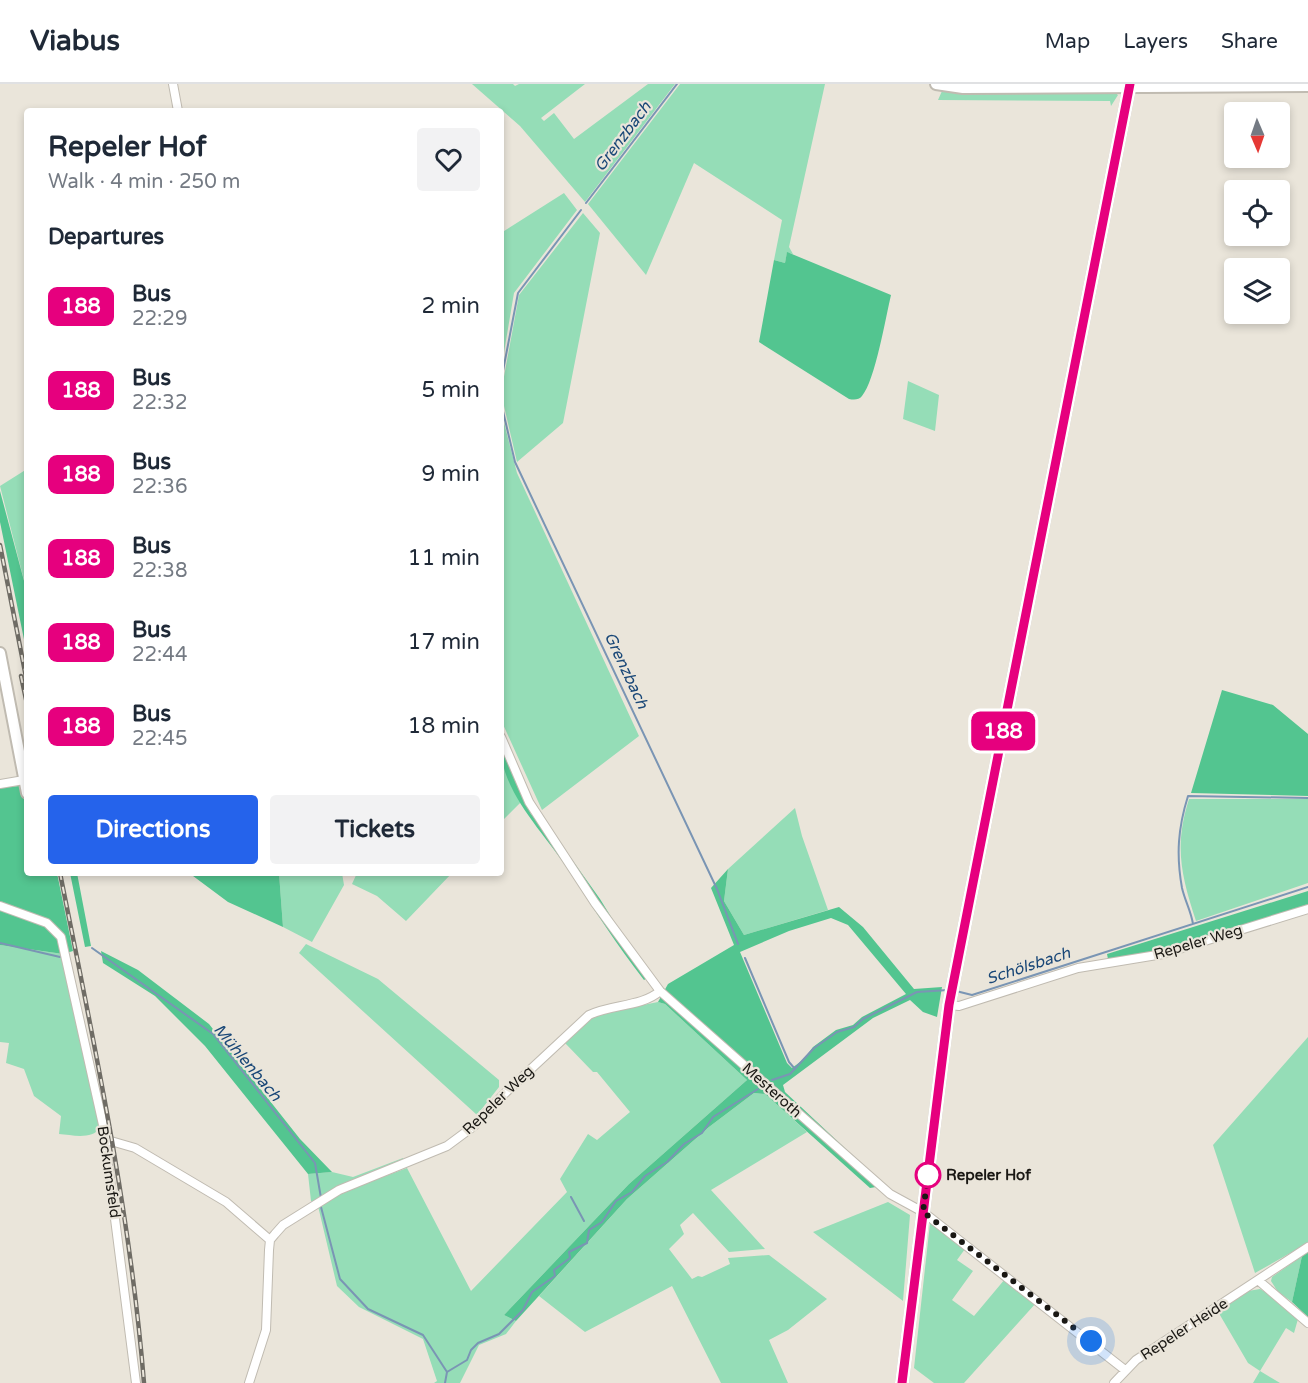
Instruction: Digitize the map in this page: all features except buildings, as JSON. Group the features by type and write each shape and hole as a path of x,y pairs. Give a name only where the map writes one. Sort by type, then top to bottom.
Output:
{"main road":[{"path":"936,84 963,88 1130,85 1308,86"},
{"path":"902,1383 951,996 1130,85"},
{"path":"0,653 24,780"}],"street":[{"path":"173,84 177,108"},
{"name":"Mesteroth","path":"504,744 529,802 595,903 660,991 890,1194 923,1212 1125,1370"},
{"path":"0,784 24,780"},
{"name":"Bockumsfeld","path":"0,906 47,922 61,937 95,1085 136,1383"},
{"name":"Repeler Weg","path":"951,996 959,1006 1078,968 1163,954 1308,909"},
{"name":"Repeler Weg","path":"270,1240 283,1225 339,1190 447,1146 474,1126 503,1095 589,1015 602,1009 646,1000 660,991"},
{"path":"104,1139 135,1148 226,1202 270,1240 266,1330 249,1383"},
{"name":"Repeler Heide","path":"1114,1383 1125,1370 1308,1247"},
{"path":"1260,1281 1308,1323"}],"green space":[{"path":"472,84 513,84 515,86 519,84 585,84 541,118 544,121 554,113 574,139 648,84 675,84 585,202 520,126 504,112 504,108 499,108"},
{"path":"680,84 825,84 789,247 793,254 787,253 785,263 774,260 782,220 694,163 646,275 588,204"},
{"path":"1112,90 1118,95 1111,106 1110,101 938,100 942,91"},
{"path":"564,193 577,210 514,293 504,352 504,231"},
{"path":"583,213 600,233 563,423 517,462 504,406 504,377 519,295"},
{"path":"787,252 891,295 876,363 867,388 862,396 855,400 849,399 759,342 774,260 785,263"},
{"path":"908,381 939,395 935,431 903,419"},
{"path":"504,423 517,473 639,736 542,810 504,727"},
{"path":"24,471 24,580 0,486"},
{"path":"0,491 24,581 24,639 0,522"},
{"path":"1222,690 1273,705 1308,734 1308,796 1191,793"},
{"path":"504,755 531,814 553,833 600,899 639,962 653,974 644,980 526,812 508,781 504,767"},
{"path":"504,767 521,802 504,819"},
{"path":"21,786 24,798 24,876 58,876 73,951 63,954 0,945 0,787"},
{"path":"1189,799 1308,799 1308,883 1196,921 1186,889 1181,860 1182,831"},
{"path":"795,808 802,836 828,910 744,935 724,901 728,869"},
{"path":"728,869 724,901 744,935 839,907 863,927 914,989 942,987 937,1017 923,1012 910,1000 873,1018 783,1085 785,1092 863,1165 876,1187 870,1188 765,1094 754,1093 709,1127 627,1199 516,1321 504,1315 629,1184 747,1080 665,1004 658,1002 668,984 734,945 711,888","holes":["831,918 848,925 906,994 862,1017 853,1025 836,1030 813,1047 804,1059 792,1068 787,1063 740,952 789,931"]},
{"path":"71,876 78,876 91,946 85,947"},
{"path":"193,876 279,876 283,927 228,902"},
{"path":"279,876 342,876 344,885 312,942 283,927"},
{"path":"356,876 449,876 406,921 377,896 352,884"},
{"path":"1308,891 1308,905 1163,950 1108,959 1107,954"},
{"path":"306,944 378,979 499,1080 499,1087 477,1115 299,953"},
{"path":"0,945 63,954 100,1128 92,1134 81,1136 59,1134 61,1116 34,1096 24,1069 6,1063 9,1043 0,1042"},
{"path":"101,951 138,970 209,1024 300,1139 332,1172 308,1174 205,1046 155,996 103,963"},
{"path":"658,1002 665,1004 747,1080 629,1184 504,1315 516,1321 506,1334 479,1345 460,1383 434,1383 437,1381 423,1339 359,1307 337,1286 318,1206 311,1201 308,1174 332,1172 353,1177 403,1158 405,1162 322,1195 323,1203 342,1192 407,1168 471,1291 567,1192 560,1179 588,1134 597,1140 630,1112 597,1072 593,1072 565,1043 592,1018 603,1013"},
{"path":"1308,1037 1308,1243 1255,1273 1213,1145"},
{"path":"754,1093 765,1094 807,1132 711,1190 765,1249 729,1252 693,1213 680,1225 684,1234 669,1249 692,1279 702,1277 730,1264 728,1258 769,1255 827,1299 788,1330 769,1340 788,1383 721,1383 672,1286 585,1332 539,1296 627,1199 709,1127"},
{"path":"888,1202 910,1215 903,1301 813,1232"},
{"path":"930,1223 965,1249 957,1260 973,1271 952,1300 974,1316 1005,1279 1036,1303 964,1383 934,1383 914,1368"},
{"path":"1308,1252 1308,1317 1292,1302 1302,1256"},
{"path":"1302,1256 1292,1302 1278,1292 1271,1281 1272,1277"},
{"path":"1260,1289 1276,1298 1298,1319 1294,1333 1286,1328 1260,1371 1248,1363 1217,1310 1248,1291"},
{"path":"1260,1371 1280,1383 1253,1383"}],"waterway":[{"name":"Grenzbach","path":"586,203 677,84"},
{"name":"Grenzbach","path":"504,365 518,293 581,210"},
{"name":"Grenzbach","path":"504,416 515,462 717,889 738,944"},
{"path":"1193,924 1182,888 1179,864 1180,830 1188,796 1308,798"},
{"name":"Schölsbach","path":"956,991 972,995 1308,887"},
{"name":"Mühlenbach","path":"0,943 60,957"},
{"name":"Mühlenbach","path":"92,948 213,1034 315,1163 321,1198"},
{"name":"Grenzbach","path":"745,958 789,1062 795,1069"},
{"name":"Schölsbach","path":"772,1080 790,1074 814,1048 837,1032 854,1027 863,1019 917,992 948,990"},
{"name":"Schölsbach","path":"445,1383 447,1372 467,1360 471,1350 478,1343 499,1334 523,1310 532,1292 555,1276 554,1270 570,1258 569,1252 587,1243 589,1230 602,1222 616,1201 632,1192 645,1176 667,1162 684,1144 702,1133 713,1117 758,1089"},
{"path":"571,1197 584,1221"},
{"name":"Mühlenbach","path":"321,1207 340,1279 368,1309 423,1335 447,1372"}],"railway":[{"path":"0,545 24,667"},
{"path":"21,676 24,690"},
{"path":"61,876 110,1127 130,1254 144,1383"}],"bus line":[{"name":"188","path":"902,1383 949,1005 1130,84"}],"place":[{"name":"Repeler Hof","path":"928,1175"}],"route":[{"path":"928,1175 923,1212 1091,1341"}]}
